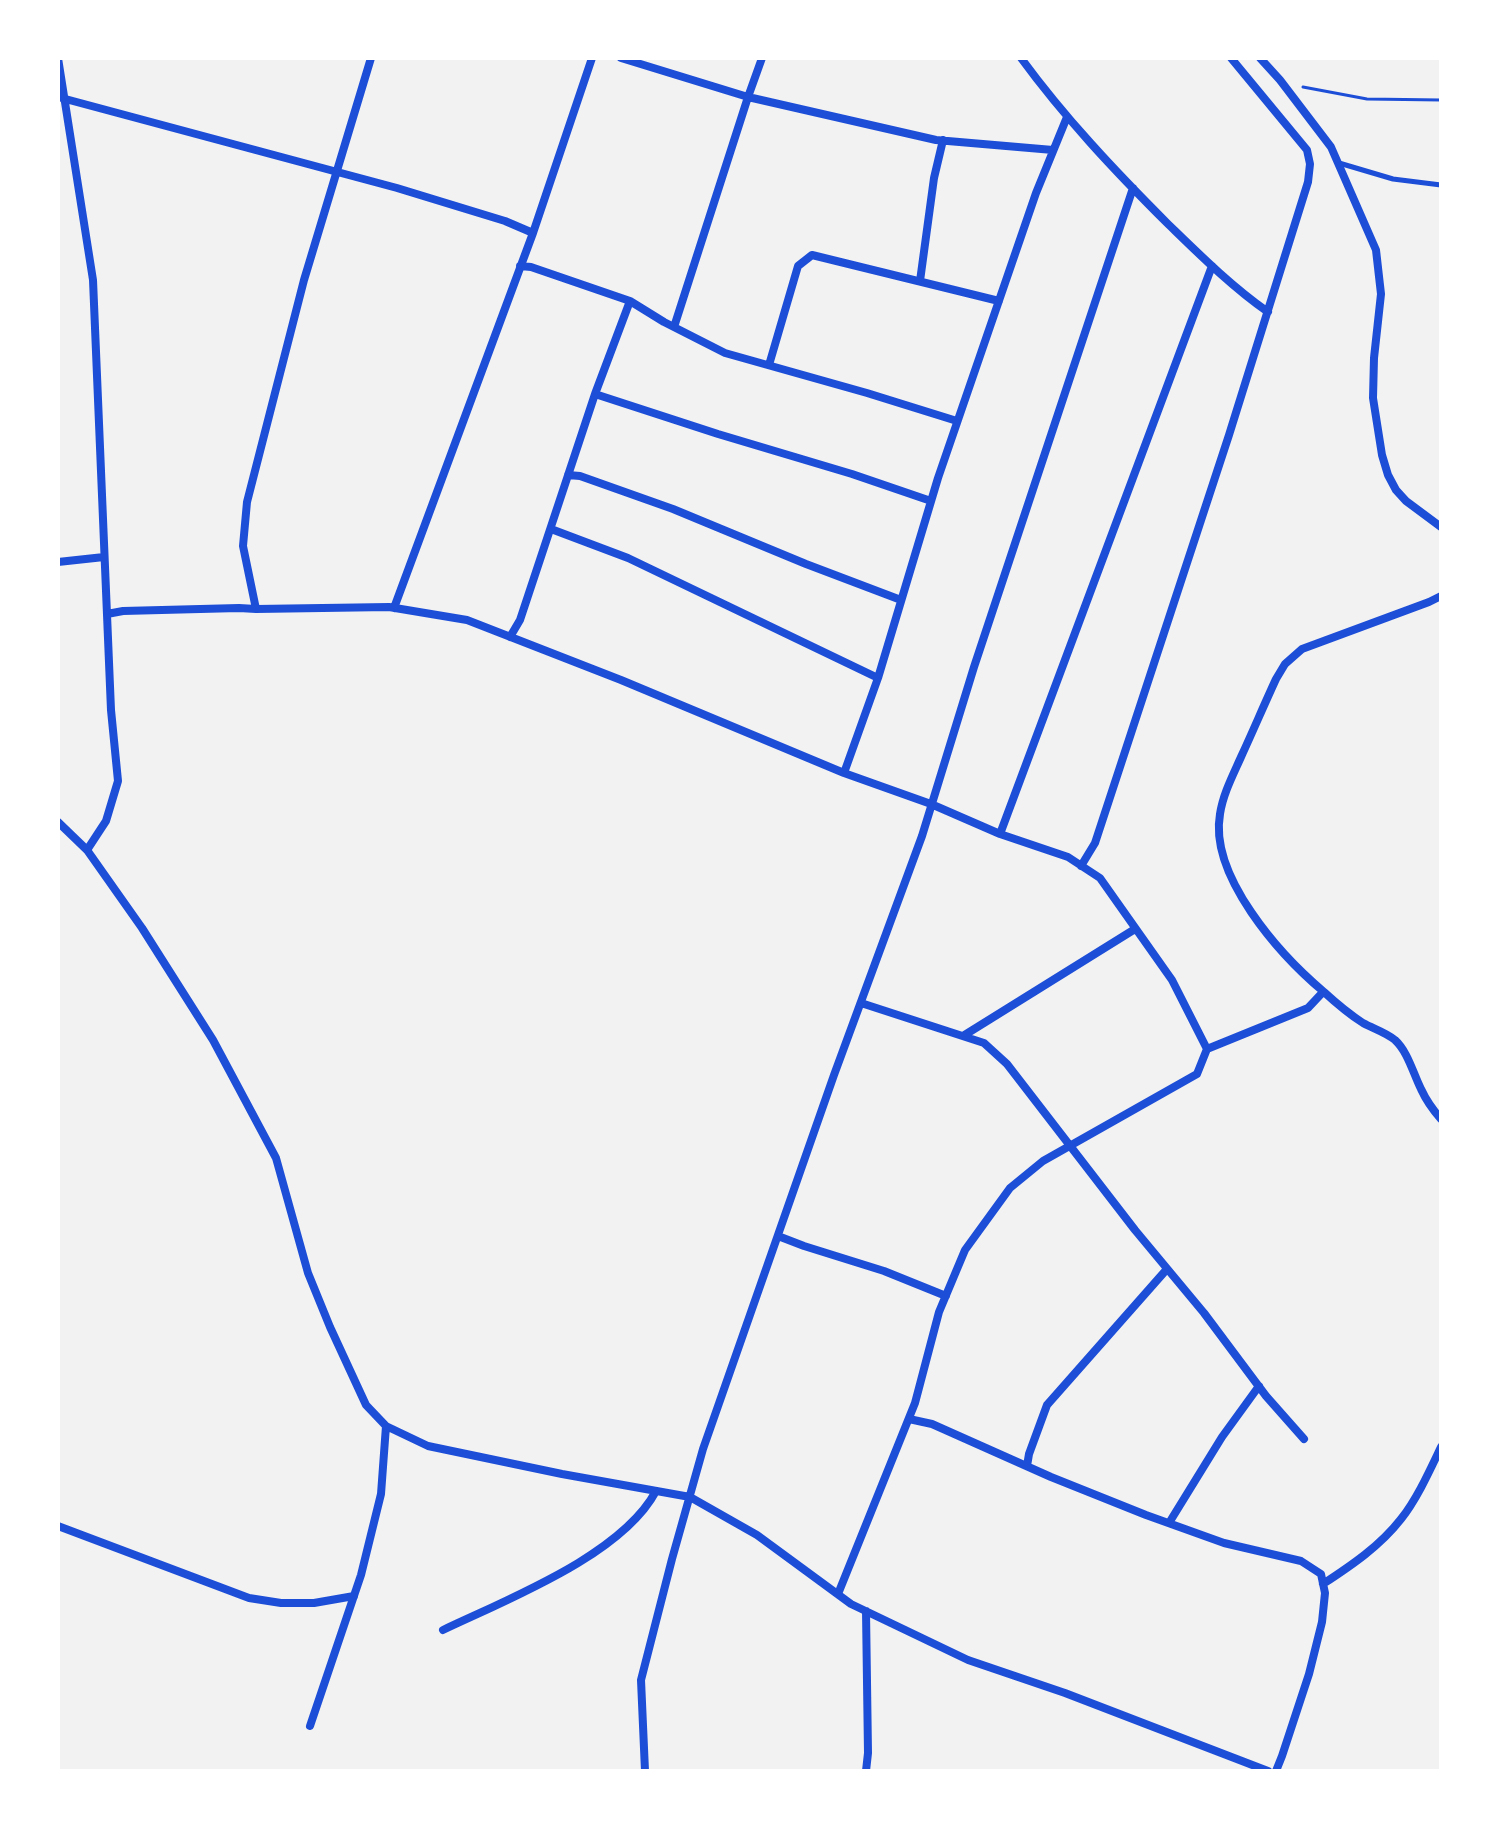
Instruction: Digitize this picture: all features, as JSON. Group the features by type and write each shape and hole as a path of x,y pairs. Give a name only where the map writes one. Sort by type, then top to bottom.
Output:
{"street":[{"path":"58,58 93,280 111,710 118,781 106,821 87,850"},
{"path":"256,609 243,546 247,502 304,280 371,58"},
{"path":"394,608 533,233 592,58"},
{"path":"621,58 748,97 943,140 1053,150"},
{"path":"674,327 762,58"},
{"path":"1021,58 1100,155 1212,266 1268,312"},
{"path":"1081,866 1095,843 1308,182 1310,164 1307,150 1231,58"},
{"path":"1260,58 1331,147 1376,250 1381,294 1373,398 1382,455 1396,490 1441,527"},
{"path":"62,98 397,188 533,233"},
{"path":"844,773 878,678 957,421 1036,193 1067,117"},
{"path":"920,281 934,178 943,140"},
{"path":"645,1771 641,1680 703,1449 922,836 974,667 1133,188"},
{"path":"769,365 798,266 812,255 999,301"},
{"path":"520,266 630,301 725,353 957,421"},
{"path":"1000,834 1212,266"},
{"path":"510,637 520,620 595,394 630,301"},
{"path":"595,394 931,501"},
{"path":"568,475 580,476 673,509 901,600"},
{"path":"551,529 628,558 878,678"},
{"path":"58,562 104,557"},
{"path":"1441,596 1302,649 1285,664 1228,787 1217,836 1241,897 1266,933 1323,992 1364,1023 1398,1042 1431,1108 1441,1119"},
{"path":"107,614 239,608 394,608 467,620 621,680 844,773 1068,857 1100,878 1172,980 1207,1049"},
{"path":"58,822 87,850 142,928 213,1040 276,1158 308,1273 330,1327 366,1405 386,1426 428,1446 690,1497 757,1535 851,1604 968,1660 1065,1693 1268,1771"},
{"path":"963,1036 1135,929"},
{"path":"838,1594 915,1403 939,1312 965,1250 1010,1188 1069,1145 1197,1074 1207,1049 1308,1008 1323,992"},
{"path":"861,1003 984,1043 1007,1064 1304,1439"},
{"path":"778,1236 884,1271 946,1296"},
{"path":"1027,1466 1047,1405 1167,1269"},
{"path":"1169,1523 1222,1437 1259,1386"},
{"path":"909,1419 932,1424 1169,1523 1224,1543 1301,1561 1321,1574 1325,1593 1322,1622 1276,1771"},
{"path":"310,1726 354,1596 381,1494 386,1426"},
{"path":"1323,1584 1358,1561 1403,1517 1441,1447"},
{"path":"443,1630 583,1561 649,1505 656,1491"},
{"path":"58,1526 249,1598 303,1603 354,1596"},
{"path":"866,1611 866,1771"}],"lane":[{"path":"1339,163 1393,179 1441,185"}],"path":[{"path":"1280,80 1367,99 1441,100"}]}
